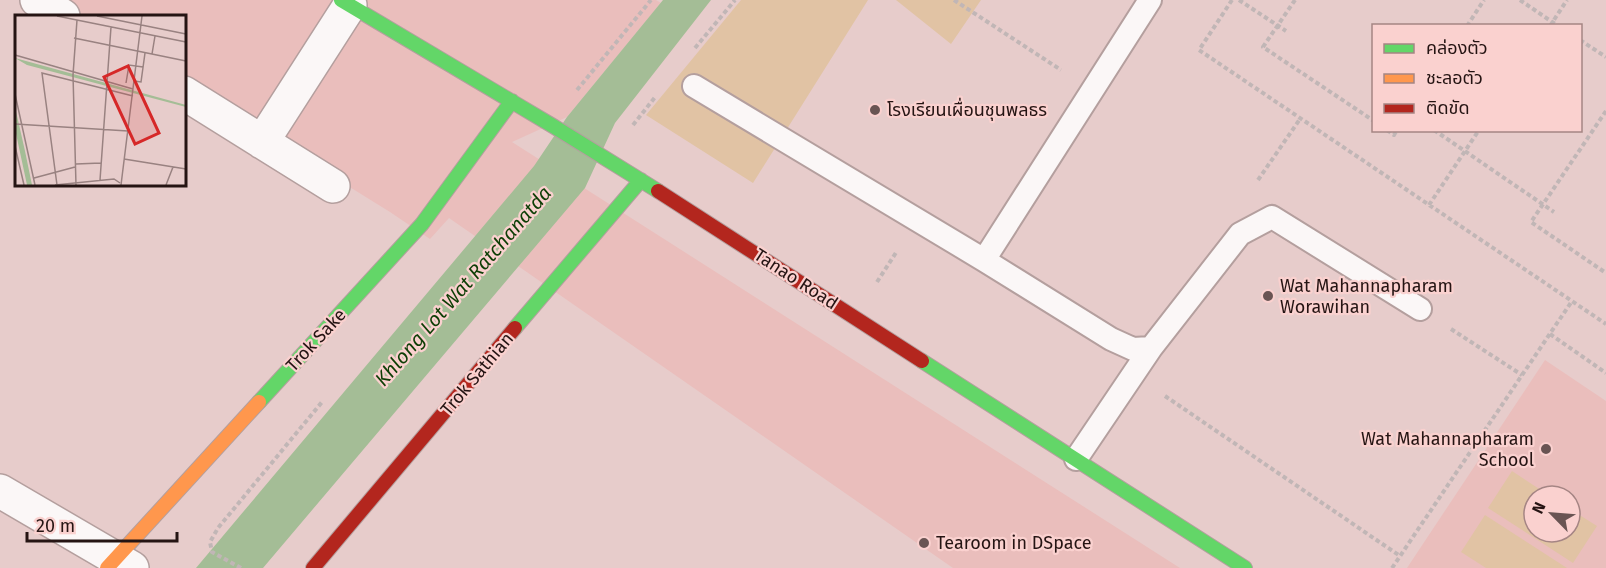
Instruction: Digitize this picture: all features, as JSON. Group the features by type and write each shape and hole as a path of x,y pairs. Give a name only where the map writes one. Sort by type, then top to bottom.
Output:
{"street":[{"path":"37,0 61,15"},
{"path":"262,142 356,4"},
{"name":"Tanao Road","path":"356,4 641,180 1245,568"},
{"path":"186,94 333,186"},
{"name":"Trok Sake","path":"118,565 422,224 512,101"},
{"name":"Trok Sathian","path":"313,568 641,180"},
{"path":"0,491 118,565"}],"lane":[{"path":"984,260 1150,0"},
{"path":"694,86 1112,339 1133,349 1151,348"},
{"path":"1076,459 1151,348 1240,234 1272,217 1420,309"}],"path":[{"path":"575,93 651,0"},
{"path":"954,0 1092,91"},
{"path":"1232,0 1199,50 1606,324"},
{"path":"1239,0 1286,30"},
{"path":"1295,0 1263,47 1372,121"},
{"path":"1468,24 1484,0"},
{"path":"1520,0 1551,24 1567,0"},
{"path":"1582,41 1606,57"},
{"path":"1606,111 1531,222 1606,273"},
{"path":"1257,181 1300,119"},
{"path":"1437,132 1554,212"},
{"path":"1429,205 1478,132"},
{"path":"1392,568 1572,301"},
{"path":"1420,309 1522,375"},
{"path":"1550,334 1606,373"},
{"path":"1158,390 1400,556"},
{"path":"210,542 212,552 239,567"}],"shaded area":[{"path":"47,0 656,0 661,3 567,117 512,142 1180,568 953,568 449,218 430,239 186,86 186,15 71,15"},
{"path":"741,0 868,0 753,183 646,115"},
{"path":"896,0 981,0 951,44"},
{"name":"Wat Mahannapharam School","path":"1545,360 1606,401 1606,568 1407,568"},
{"path":"1512,471 1532,484 1522,484 1522,530 1488,508"},
{"path":"1485,515 1522,539 1522,544 1530,544 1567,568 1486,568 1461,552"},
{"path":"1582,517 1597,526 1573,563 1544,544 1582,544"}],"water":[{"name":"Khlong Lot Wat Ratchanatda","path":"663,0 711,0 615,123 585,188 263,568 196,568 534,166 567,117"}],"traffic: fast":[{"path":"341,0 658,191"},
{"path":"259,402 422,224 512,101"},
{"path":"515,328 641,180"},
{"path":"922,361 1245,568"}],"traffic: slow":[{"path":"107,568 259,402"}],"traffic: jam":[{"path":"658,191 922,361"},
{"path":"313,568 515,328"}],"place":[{"name":"โรงเรียนเผื่อนชุนพลธร","path":"875,110"},
{"name":"Wat Mahannapharam Worawihan","path":"1268,296"},
{"name":"Wat Mahannapharam School","path":"1546,449"},
{"name":"Tearoom in DSpace","path":"924,543"}]}
